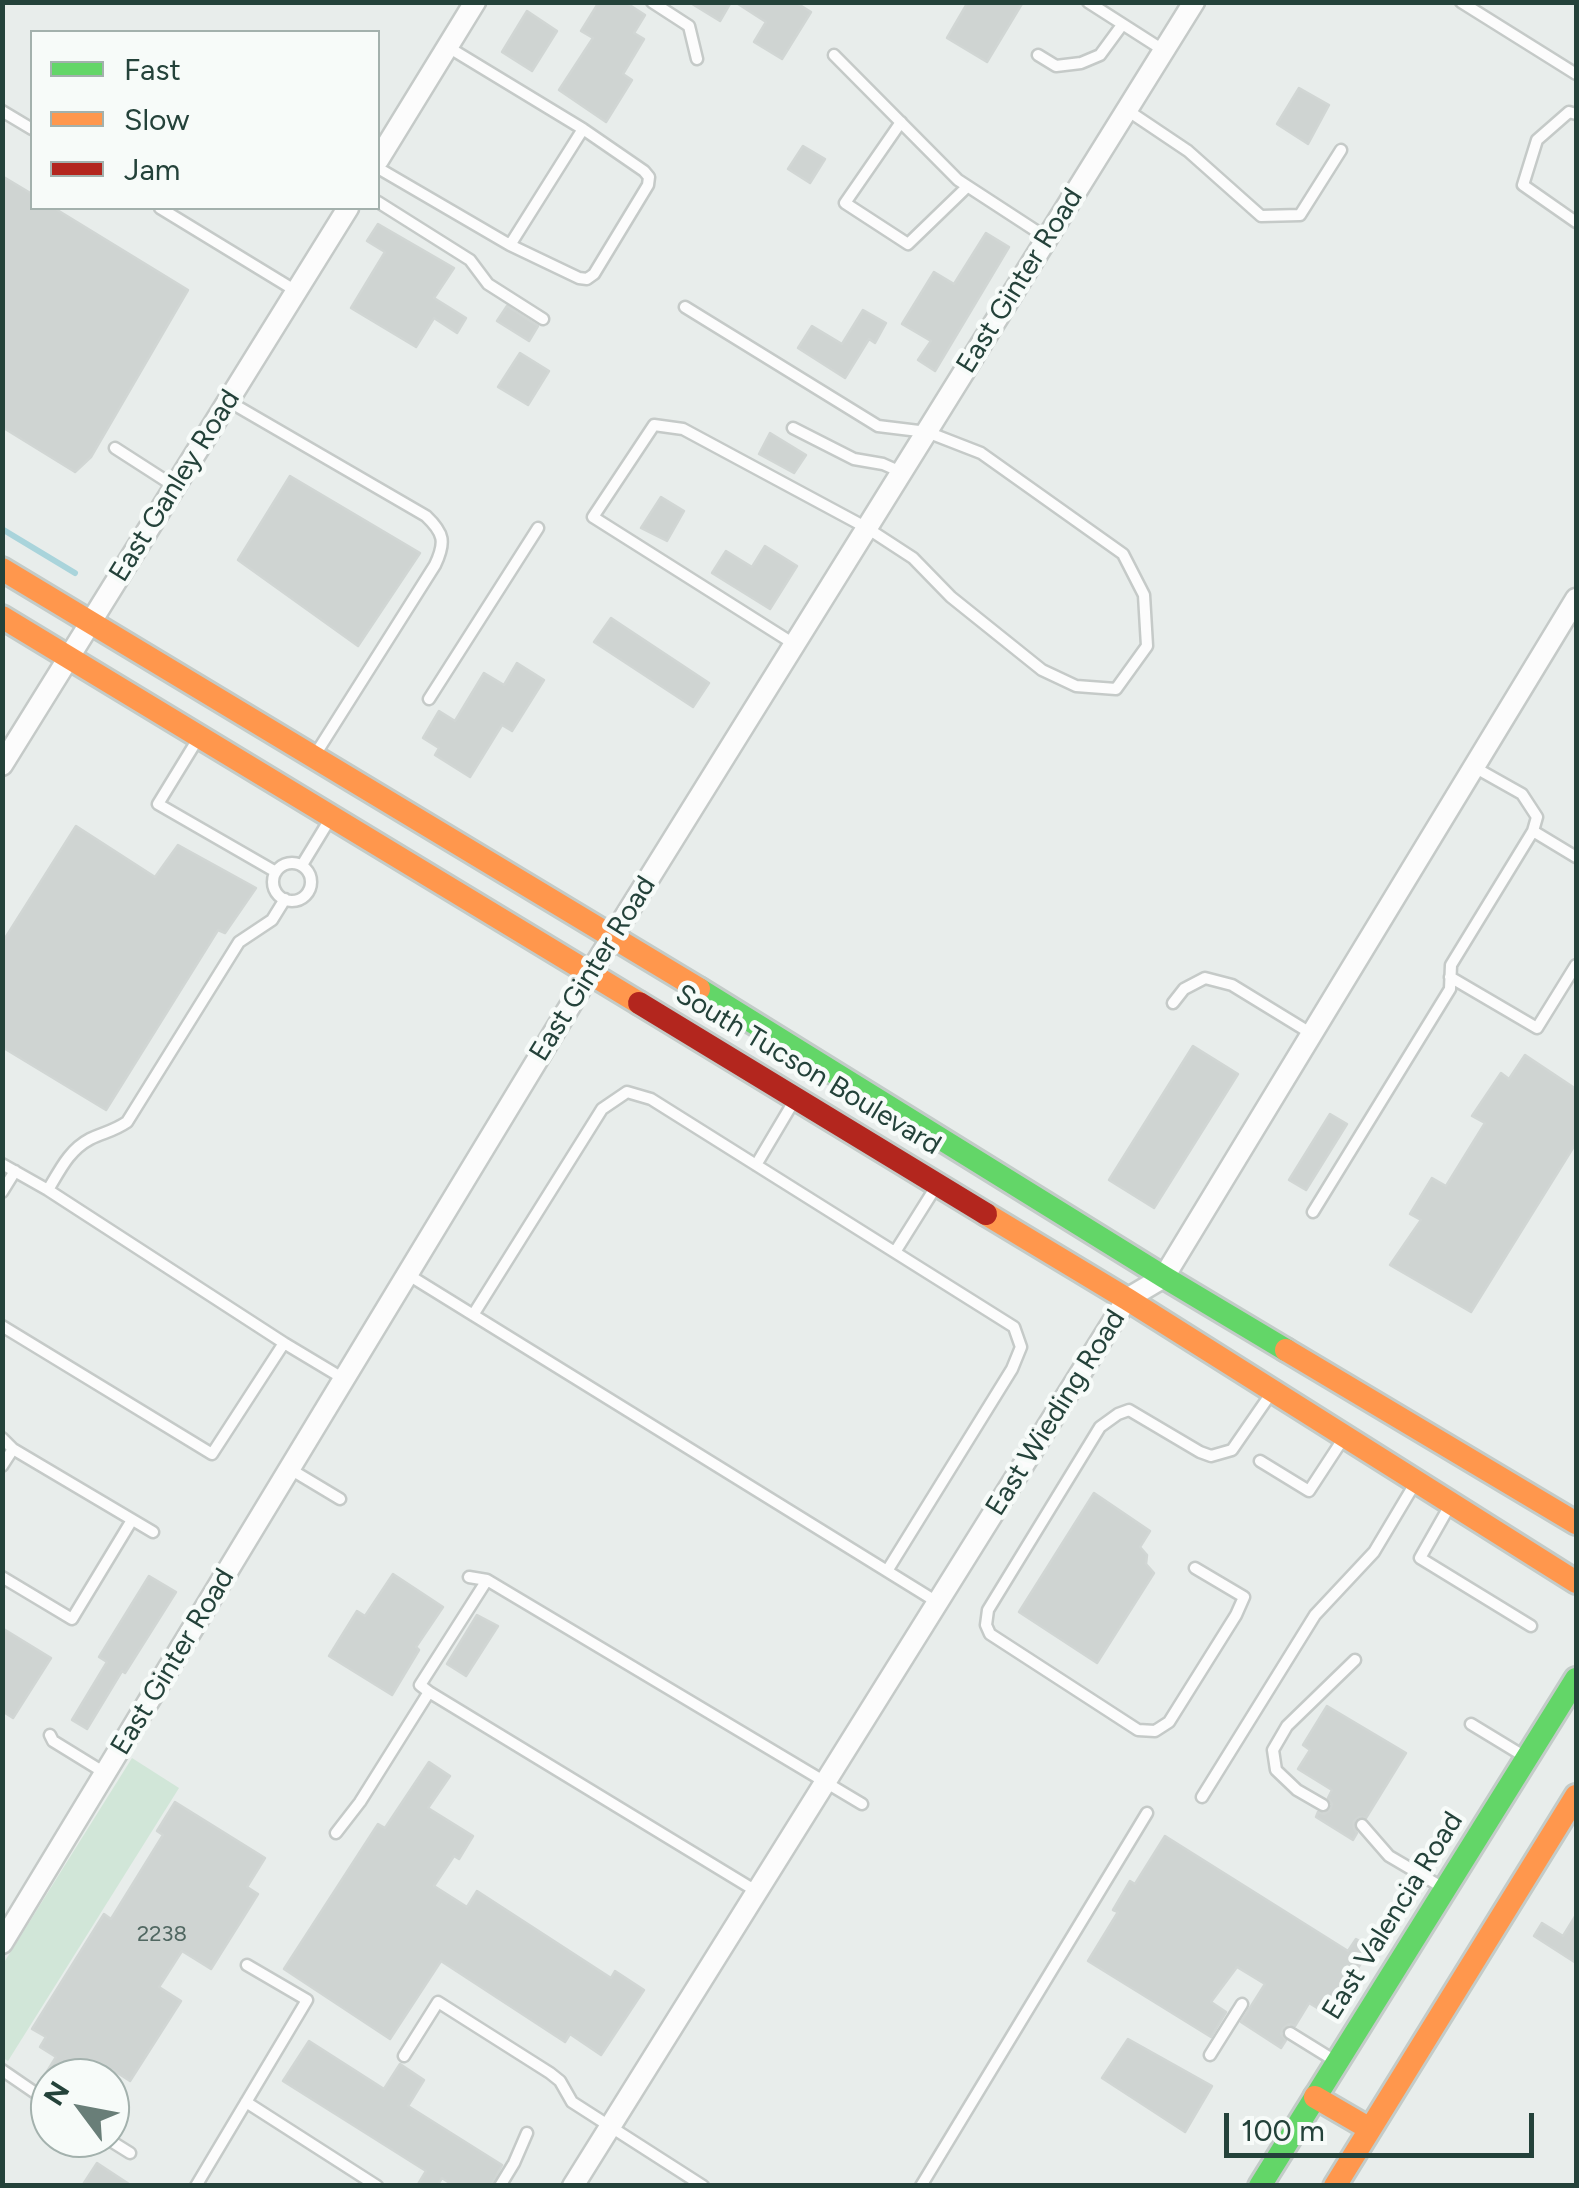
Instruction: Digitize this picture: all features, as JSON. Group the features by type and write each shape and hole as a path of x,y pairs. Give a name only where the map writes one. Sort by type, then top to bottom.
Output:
{"main road":[{"name":"South Tucson Boulevard","path":"2,569 613,936 1164,1277 1576,1523"},
{"name":"South Tucson Boulevard","path":"2,617 1127,1299 1576,1582"},
{"name":"East Valencia Road","path":"1260,2186 1576,1679"},
{"path":"1336,2186 1576,1796"},
{"path":"1315,2097 1370,2129"}],"street":[{"path":"380,161 476,2"},
{"name":"East Ginter Road","path":"2,1943 590,972 1191,4"},
{"name":"East Ganley Road","path":"2,766 347,210"},
{"name":"East Wieding Road","path":"573,2186 1127,1299 1164,1277 1576,599"}],"lane":[{"path":"652,2 689,26 696,59"},
{"path":"1088,2 1164,50"},
{"path":"1461,2 1576,74"},
{"path":"1038,55 1056,66 1080,63 1100,55 1122,25"},
{"path":"380,165 510,245 587,279 594,274 648,186 644,171 448,47"},
{"path":"834,55 958,180 1047,238"},
{"path":"2,110 30,128"},
{"path":"1127,110 1188,151 1262,216 1300,215 1341,150"},
{"path":"1576,114 1570,112 1536,140 1524,184 1576,222"},
{"path":"901,122 845,203 908,244 968,187"},
{"path":"510,245 583,129"},
{"path":"380,203 470,260 488,284 543,319"},
{"path":"163,210 296,291"},
{"path":"684,306 878,426 926,432 981,453 1123,554 1144,595 1147,646 1116,689 1076,686 1042,670 951,597 913,558 867,528 683,429 654,425 593,517 794,644"},
{"path":"228,401 426,516 442,538 442,551 435,565 314,756"},
{"path":"793,428 854,459 901,472"},
{"path":"115,448 174,486"},
{"path":"429,699 538,528"},
{"path":"200,736 158,804 276,872"},
{"path":"1312,1212 1450,989 1450,965 1533,830 1537,817 1522,794 1474,767"},
{"path":"302,866 332,816"},
{"path":"1533,830 1576,857"},
{"path":"289,863 302,866 310,875 310,888 297,900 285,899 274,886 276,872 289,863"},
{"path":"48,1190 69,1154 127,1122 239,942 272,920 285,899"},
{"path":"1450,977 1537,1028 1576,965"},
{"path":"1173,1003 1184,988 1205,978 1232,985 1312,1034"},
{"path":"474,1316 602,1109 627,1092 651,1099 1014,1327 1021,1347 1012,1369 887,1571"},
{"path":"756,1165 796,1098"},
{"path":"2,1164 344,1379"},
{"path":"2,1192 15,1171"},
{"path":"896,1252 938,1184"},
{"path":"408,1274 938,1602"},
{"path":"2,1326 212,1454 284,1343"},
{"path":"1195,1568 1244,1597 1169,1722 1155,1732 1138,1730 990,1634 986,1624 988,1610 1100,1427 1129,1410 1211,1456 1232,1450 1272,1391"},
{"path":"1260,1461 1309,1491 1344,1436"},
{"path":"2,1438 13,1449 153,1532"},
{"path":"2,1466 13,1449"},
{"path":"290,1469 340,1499"},
{"path":"1202,1797 1315,1615 1374,1552 1416,1481"},
{"path":"1452,1504 1420,1558 1531,1626"},
{"path":"2,1577 72,1620 132,1520"},
{"path":"470,1577 487,1580 862,1804"},
{"path":"487,1580 420,1685 757,1892"},
{"path":"1323,1805 1297,1790 1276,1770 1273,1750 1287,1726 1355,1660"},
{"path":"336,1834 429,1692"},
{"path":"1471,1724 1527,1758"},
{"path":"50,1735 52,1741 106,1773"},
{"path":"921,2186 1147,1812"},
{"path":"1362,1826 1389,1856 1445,1890"},
{"path":"196,2186 307,2000 247,1965"},
{"path":"404,2056 438,2002 550,2073 560,2081 572,2102 702,2186"},
{"path":"1210,2055 1242,2004"},
{"path":"1290,2033 1337,2062"},
{"path":"2,2070 30,2089"},
{"path":"246,2102 377,2186"},
{"path":"500,2186 527,2132"}],"green space":[{"path":"132,1758 179,1788 8,2061 3,2058 3,1964"}],"building":[{"path":"599,2 625,2 645,15 634,33 644,39 623,74 632,80 606,122 559,90 593,38 581,31"},
{"path":"689,2 731,2 720,21"},
{"path":"735,2 795,2 811,12 782,59 754,42 766,22"},
{"path":"968,2 1023,2 987,62 947,38"},
{"path":"527,11 557,31 532,71 502,52"},
{"path":"1299,88 1329,105 1308,144 1277,124"},
{"path":"803,146 825,159 810,183 788,169"},
{"path":"2,176 30,193 30,210 57,210 188,290 91,457 75,472 2,427"},
{"path":"378,224 454,268 434,298 466,318 457,333 434,318 416,347 351,308 385,252 367,241"},
{"path":"986,233 1009,247 935,371 918,360 931,341 902,324 934,272 954,284"},
{"path":"507,306 538,326 529,341 497,321"},
{"path":"863,310 886,323 875,343 869,339 845,378 798,348 812,326 842,344"},
{"path":"520,353 549,371 528,405 498,387"},
{"path":"770,433 806,455 794,473 759,454"},
{"path":"290,476 420,553 358,646 238,560"},
{"path":"661,497 684,511 667,541 641,528"},
{"path":"765,546 797,566 770,609 712,573 726,551 752,567"},
{"path":"611,618 709,683 693,707 594,642"},
{"path":"517,663 544,680 512,731 502,725 470,777 435,755 439,748 423,738 439,711 455,721 484,673 504,685"},
{"path":"76,826 155,877 178,845 256,888 225,933 218,930 106,1110 2,1047 2,943"},
{"path":"1193,1046 1238,1074 1154,1208 1109,1180"},
{"path":"1525,1055 1576,1089 1576,1143 1471,1312 1390,1265 1421,1220 1410,1214 1432,1178 1446,1186 1485,1123 1472,1116 1501,1073 1509,1079"},
{"path":"1330,1114 1347,1124 1306,1190 1289,1180"},
{"path":"1094,1493 1150,1531 1140,1547 1154,1573 1097,1663 1019,1612"},
{"path":"393,1574 443,1607 416,1647 419,1650 392,1695 329,1656 357,1611 365,1616"},
{"path":"149,1576 176,1592 87,1729 72,1720 107,1662 99,1657"},
{"path":"477,1615 498,1626 466,1676 447,1664"},
{"path":"2,1628 51,1658 13,1718 2,1711"},
{"path":"1327,1706 1406,1753 1366,1818 1354,1821 1357,1833 1353,1840 1316,1817 1318,1812 1330,1810 1328,1798 1332,1790 1298,1769 1310,1750 1303,1745"},
{"path":"429,1762 450,1776 428,1808 473,1836 459,1859 454,1856 434,1886 467,1907 477,1891 611,1978 615,1971 644,1990 601,2055 570,2034 565,2042 441,1961 390,2039 284,1969 378,1824 385,1828"},
{"path":"175,1802 265,1858 247,1887 258,1894 211,1969 182,1951 159,1987 181,2001 130,2081 130,2058 55,2058 40,2047 46,2037 32,2029 104,1914 111,1919 163,1835 157,1831"},
{"path":"1165,1836 1348,1951 1356,1939 1371,1947 1329,2015 1309,2003 1295,2026 1283,2028 1281,2034 1286,2040 1281,2048 1241,2022 1265,1984 1237,1967 1211,2002 1226,2012 1211,2037 1088,1961 1118,1912 1113,1910 1130,1881 1135,1884"},
{"path":"1576,1915 1576,1963 1534,1936 1542,1923 1563,1936"},
{"path":"1128,2039 1212,2086 1185,2132 1102,2078"},
{"path":"309,2041 384,2089 400,2064 424,2080 408,2106 502,2165 491,2186 454,2186 442,2178 437,2186 417,2186 426,2171 283,2081"},
{"path":"97,2163 132,2186 82,2186"}],"waterway":[{"path":"2,529 75,573"}],"traffic: fast":[{"path":"699,989 1286,1350"},
{"path":"1260,2186 1576,1679"}],"traffic: slow":[{"path":"2,569 699,989"},
{"path":"2,617 639,1003"},
{"path":"986,1214 1576,1582"},
{"path":"1286,1350 1576,1523"},
{"path":"1335,2186 1576,1796"},
{"path":"1315,2097 1370,2129"}],"traffic: jam":[{"path":"639,1003 986,1214"}]}
